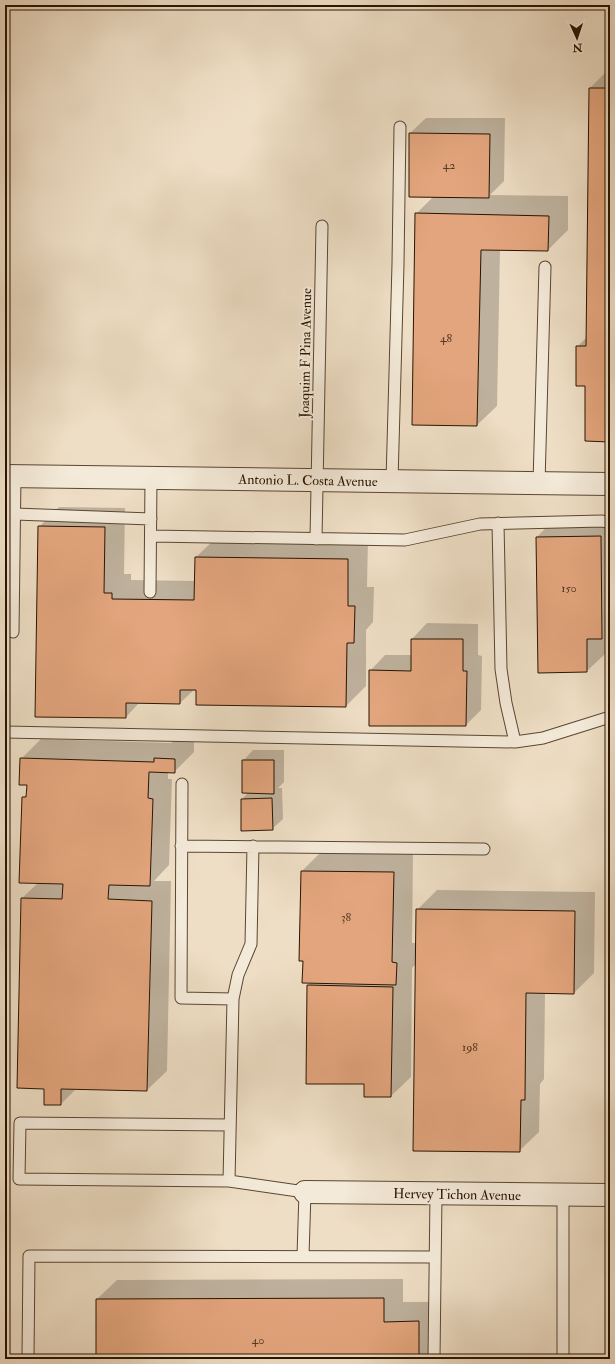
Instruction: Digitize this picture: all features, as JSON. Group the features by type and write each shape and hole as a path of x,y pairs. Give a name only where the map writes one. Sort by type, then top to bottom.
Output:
{"street":[{"name":"Antonio L. Costa Avenue","path":"10,476 610,484"},
{"name":"Hervey Tichon Avenue","path":"305,1192 610,1195"}],"lane":[{"path":"392,481 400,127"},
{"name":"Joaquim F Pina Avenue","path":"316,539 322,226"},
{"path":"539,483 545,267"},
{"path":"10,476 15,514 13,632"},
{"path":"150,592 151,478"},
{"path":"15,514 151,518"},
{"path":"151,536 405,540 473,526 498,523 602,521 610,523"},
{"path":"498,523 502,669 506,703 515,742"},
{"path":"5,732 515,742 543,738 610,717"},
{"path":"182,784 181,998 233,999"},
{"path":"181,846 484,849"},
{"path":"229,1181 233,999 238,975 251,944 253,846"},
{"path":"230,1125 20,1123 19,1179 229,1181 305,1192 303,1256"},
{"path":"434,1359 436,1194"},
{"path":"563,1195 563,1359"},
{"path":"28,1359 29,1256 435,1257"}],"building":[{"path":"589,88 608,88 607,136 610,136 610,442 585,441 585,386 576,386 576,346 586,346"},
{"path":"409,133 490,134 489,198 409,197"},
{"path":"415,213 549,216 548,251 481,250 477,426 412,425"},
{"path":"38,526 105,527 104,593 112,593 112,599 194,600 195,557 348,559 348,606 355,606 354,643 347,643 346,707 196,705 196,690 180,690 180,704 126,703 126,718 35,717"},
{"path":"601,536 602,639 587,639 587,672 538,673 536,537"},
{"path":"411,639 463,639 463,671 467,671 466,726 369,726 369,670 411,671"},
{"path":"20,758 154,762 154,758 175,759 175,773 149,772 148,798 153,799 150,886 109,885 108,899 152,901 147,1091 61,1089 61,1105 44,1105 44,1089 17,1088 21,898 62,899 63,884 19,883 22,797 26,797 27,785 19,785"},
{"path":"242,760 274,760 274,794 242,793"},
{"path":"272,798 273,830 241,831 241,799"},
{"path":"301,871 394,872 392,962 397,963 396,985 302,983 303,961 299,961"},
{"path":"416,909 575,911 574,994 526,993 525,1100 521,1100 520,1152 413,1151"},
{"path":"307,985 393,987 391,1097 364,1097 364,1084 306,1084"},
{"path":"384,1298 384,1322 419,1321 419,1359 96,1359 96,1299"}]}
